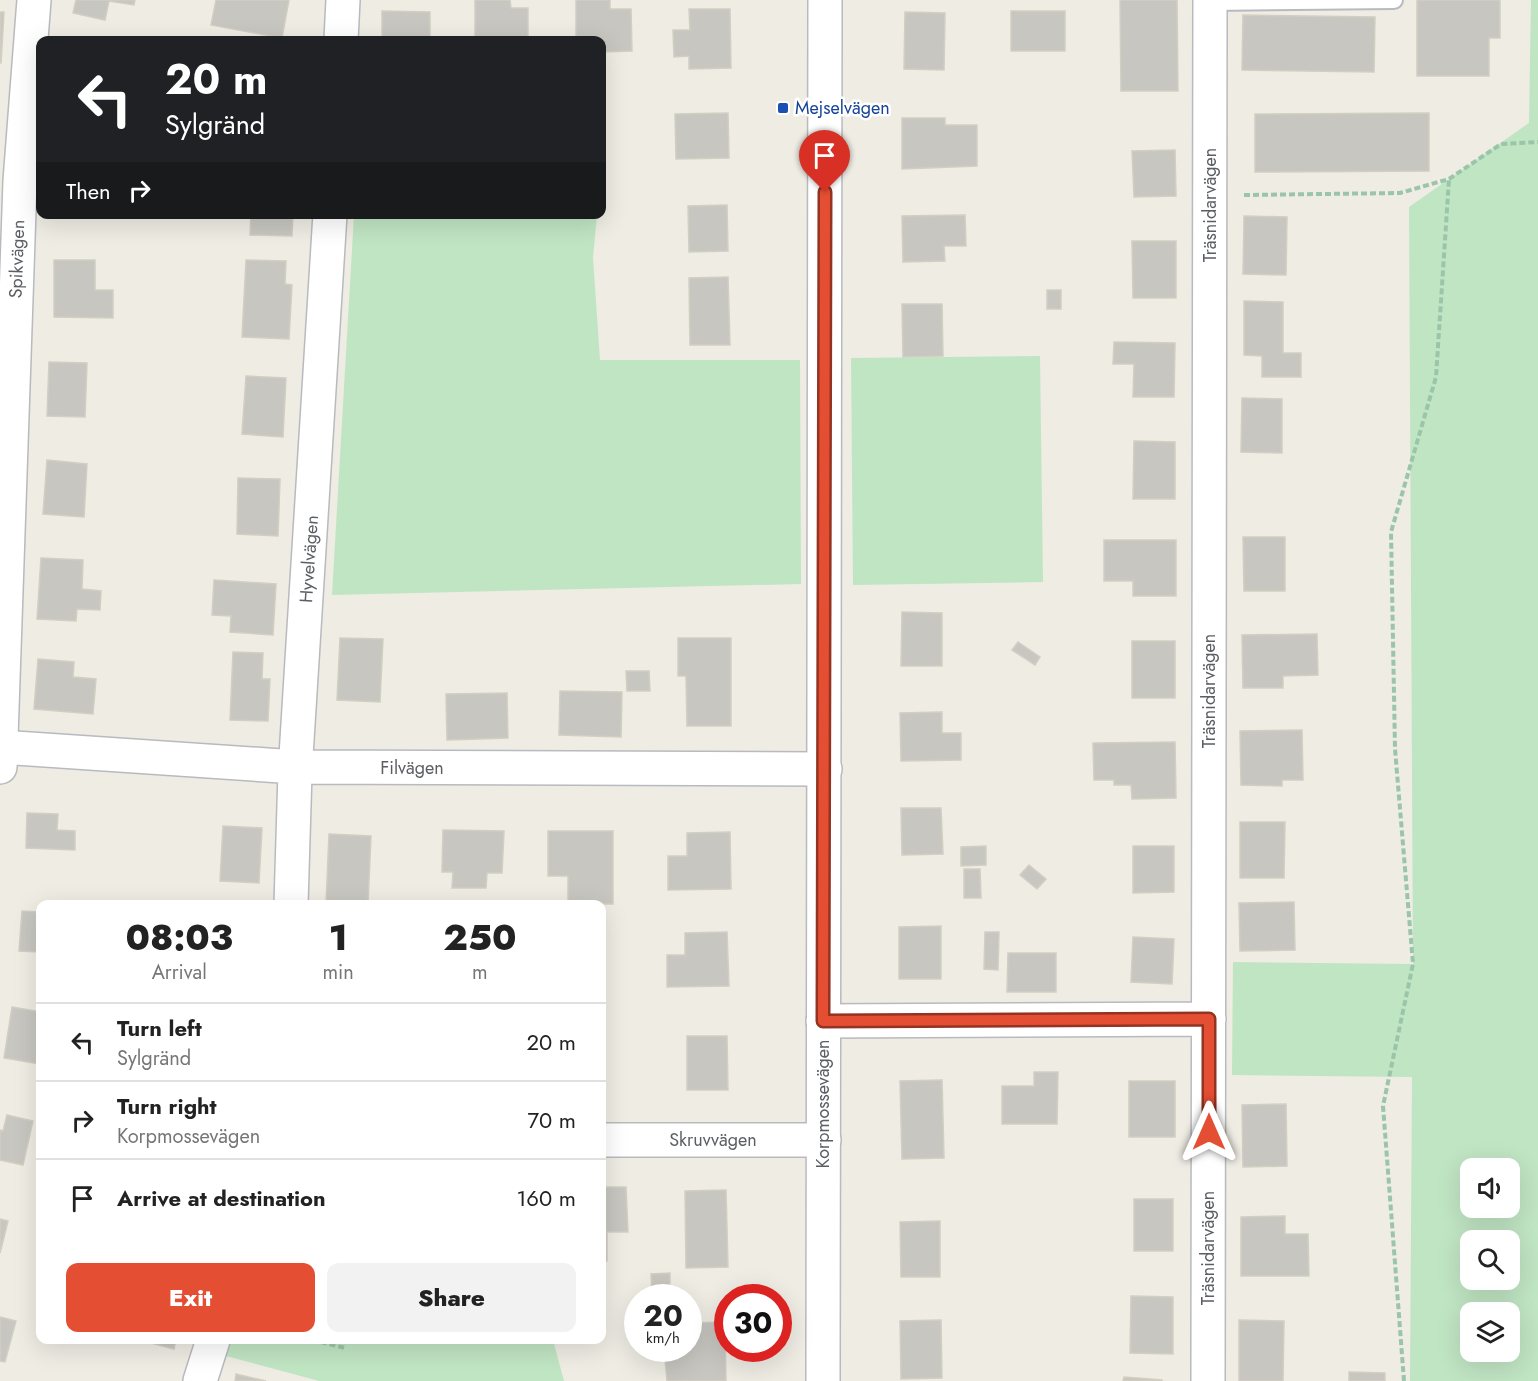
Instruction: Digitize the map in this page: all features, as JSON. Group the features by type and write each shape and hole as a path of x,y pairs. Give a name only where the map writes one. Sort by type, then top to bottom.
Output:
{"street":[{"name":"Spikvägen","path":"1,755 20,181 34,0"},
{"path":"341,36 343,0"},
{"name":"Korpmossevägen","path":"823,1381 825,0"},
{"name":"Träsnidarvägen","path":"1208,1381 1210,1"},
{"name":"Hyvelvägen","path":"291,900 296,767 330,219"},
{"name":"Filvägen","path":"1,755 296,767 825,769"},
{"path":"823,1021 1209,1019"},
{"name":"Skruvvägen","path":"606,1140 824,1140"},
{"path":"200,1381 212,1344"}],"lane":[{"path":"1210,1 1394,0"}],"path":[{"path":"1210,195 1400,193 1449,179 1501,144 1538,142"},
{"path":"1404,1381 1383,1106 1413,964 1395,749 1391,532 1436,377 1449,179"},
{"path":"328,1344 345,1348"}],"green space":[{"path":"1531,0 1538,0 1538,1381 1410,1381 1412,1077 1232,1075 1233,962 1413,964 1409,207 1529,123"},
{"path":"354,219 597,219 593,258 600,360 800,360 801,584 332,595"},
{"path":"1040,356 1043,582 853,585 851,358"},
{"path":"229,1344 554,1344 564,1381 319,1381 226,1356"}],"building":[{"path":"76,0 135,0 134,5 109,1 105,20 73,13"},
{"path":"216,0 289,0 282,36 211,25"},
{"path":"475,0 510,0 511,8 528,8 528,36 475,36"},
{"path":"576,0 610,0 610,9 631,9 632,51 606,52 606,36 576,36"},
{"path":"1120,0 1177,0 1178,91 1121,91"},
{"path":"1417,0 1500,0 1500,38 1489,38 1489,76 1417,76"},
{"path":"689,9 730,9 731,68 689,69 689,56 674,57 673,30 690,30"},
{"path":"382,11 430,12 430,36 382,36"},
{"path":"1011,11 1065,11 1065,51 1011,51"},
{"path":"0,12 4,12 1,63 0,63"},
{"path":"905,12 945,13 944,70 904,69"},
{"path":"1243,15 1375,17 1374,72 1242,70"},
{"path":"728,113 729,158 676,159 675,114"},
{"path":"1429,113 1429,171 1255,172 1255,114"},
{"path":"902,118 945,118 945,125 977,125 977,166 902,169"},
{"path":"1175,150 1176,196 1134,197 1132,151"},
{"path":"727,205 728,251 689,252 688,206"},
{"path":"965,215 966,246 944,246 945,261 903,262 902,216"},
{"path":"1244,216 1287,217 1286,275 1243,274"},
{"path":"251,219 293,219 292,236 250,235"},
{"path":"1132,241 1176,241 1176,298 1133,298"},
{"path":"54,260 95,260 95,290 113,290 113,318 54,317"},
{"path":"246,260 286,261 285,284 292,285 289,339 242,337"},
{"path":"728,277 730,345 690,345 689,278"},
{"path":"1047,290 1061,290 1061,309 1047,309"},
{"path":"1244,301 1283,302 1283,353 1301,353 1301,377 1262,377 1262,356 1244,355"},
{"path":"902,304 942,304 943,356 903,357"},
{"path":"1114,342 1175,343 1174,397 1133,397 1134,364 1113,364"},
{"path":"49,362 87,363 85,417 47,416"},
{"path":"246,376 286,378 283,437 242,434"},
{"path":"1242,398 1282,399 1282,453 1241,452"},
{"path":"1134,441 1175,442 1175,499 1133,499"},
{"path":"47,460 87,464 84,517 43,514"},
{"path":"238,478 280,479 278,536 237,534"},
{"path":"1243,537 1285,537 1285,591 1244,591"},
{"path":"1104,540 1176,540 1176,596 1133,596 1133,581 1104,581"},
{"path":"41,558 83,560 82,589 101,591 100,610 77,609 76,621 37,619"},
{"path":"214,580 276,584 273,635 230,632 231,616 212,615"},
{"path":"902,612 942,613 942,666 901,666"},
{"path":"1317,634 1318,675 1283,676 1283,688 1243,688 1242,635"},
{"path":"340,638 383,639 380,702 337,700"},
{"path":"678,638 731,638 731,726 687,726 686,676 678,676"},
{"path":"1132,641 1175,641 1175,698 1132,698"},
{"path":"1018,642 1040,657 1035,665 1012,650"},
{"path":"233,652 263,653 262,679 270,679 268,721 230,720"},
{"path":"38,659 74,662 73,677 96,679 93,714 34,709"},
{"path":"626,671 649,671 650,691 627,691"},
{"path":"560,691 622,692 621,737 559,735"},
{"path":"507,693 508,738 447,740 446,694"},
{"path":"942,712 942,733 961,733 961,760 901,761 900,713"},
{"path":"1302,730 1303,780 1282,780 1282,786 1241,785 1240,731"},
{"path":"1175,742 1176,798 1132,799 1131,785 1114,785 1114,780 1094,780 1093,743"},
{"path":"901,808 941,808 943,854 902,855"},
{"path":"27,813 58,814 57,830 75,831 75,850 26,848"},
{"path":"1240,822 1285,822 1284,878 1240,878"},
{"path":"223,826 262,828 259,883 220,881"},
{"path":"443,830 504,831 502,873 487,873 486,888 452,888 453,872 442,872"},
{"path":"548,831 613,831 613,904 606,904 606,900 568,900 568,876 548,876"},
{"path":"730,832 731,889 668,890 668,856 687,856 687,833"},
{"path":"329,834 371,836 368,900 326,900"},
{"path":"986,846 986,865 961,866 961,847"},
{"path":"1133,846 1174,846 1174,892 1133,893"},
{"path":"1029,865 1046,879 1037,889 1020,875"},
{"path":"964,869 980,869 981,898 964,898"},
{"path":"1294,902 1295,950 1240,951 1239,903"},
{"path":"22,911 36,912 36,952 19,951"},
{"path":"941,926 941,979 899,979 899,927"},
{"path":"727,932 729,986 667,987 667,955 685,955 685,933"},
{"path":"985,932 999,932 998,970 984,969"},
{"path":"1133,937 1174,939 1172,984 1131,982"},
{"path":"1008,953 1056,953 1056,992 1007,992"},
{"path":"12,1007 36,1011 36,1063 4,1058"},
{"path":"687,1036 727,1036 728,1090 687,1090"},
{"path":"1034,1072 1058,1072 1057,1124 1002,1124 1002,1086 1034,1086"},
{"path":"942,1080 944,1158 902,1159 900,1081"},
{"path":"1129,1081 1175,1081 1175,1137 1129,1137"},
{"path":"1286,1104 1287,1166 1243,1167 1242,1105"},
{"path":"7,1115 33,1121 23,1165 0,1160 0,1130 3,1131"},
{"path":"606,1187 626,1187 628,1232 607,1232 607,1261"},
{"path":"726,1190 728,1267 686,1268 685,1191"},
{"path":"1134,1199 1173,1199 1173,1251 1134,1251"},
{"path":"1285,1216 1285,1234 1308,1234 1309,1276 1241,1276 1241,1217"},
{"path":"0,1219 8,1221 0,1253"},
{"path":"940,1221 940,1277 901,1277 900,1222"},
{"path":"670,1273 670,1284 651,1284 651,1274"},
{"path":"1131,1296 1173,1297 1173,1354 1130,1353"},
{"path":"0,1317 16,1321 5,1362 0,1361"},
{"path":"941,1320 942,1378 901,1379 900,1321"},
{"path":"1239,1320 1284,1321 1283,1381 1239,1381"},
{"path":"714,1322 714,1362 726,1362 726,1381 667,1381 665,1362 702,1362 702,1323"},
{"path":"155,1344 175,1344 174,1349"},
{"path":"1349,1372 1385,1373 1385,1381 1349,1381"},
{"path":"236,1374 266,1381 235,1381"},
{"path":"1124,1377 1162,1380 1162,1381 1123,1381"}],"place":[{"name":"Mejselvägen","path":"783,108"}],"route":[{"path":"825,192 823,1021 1209,1019 1209,1132"}]}
